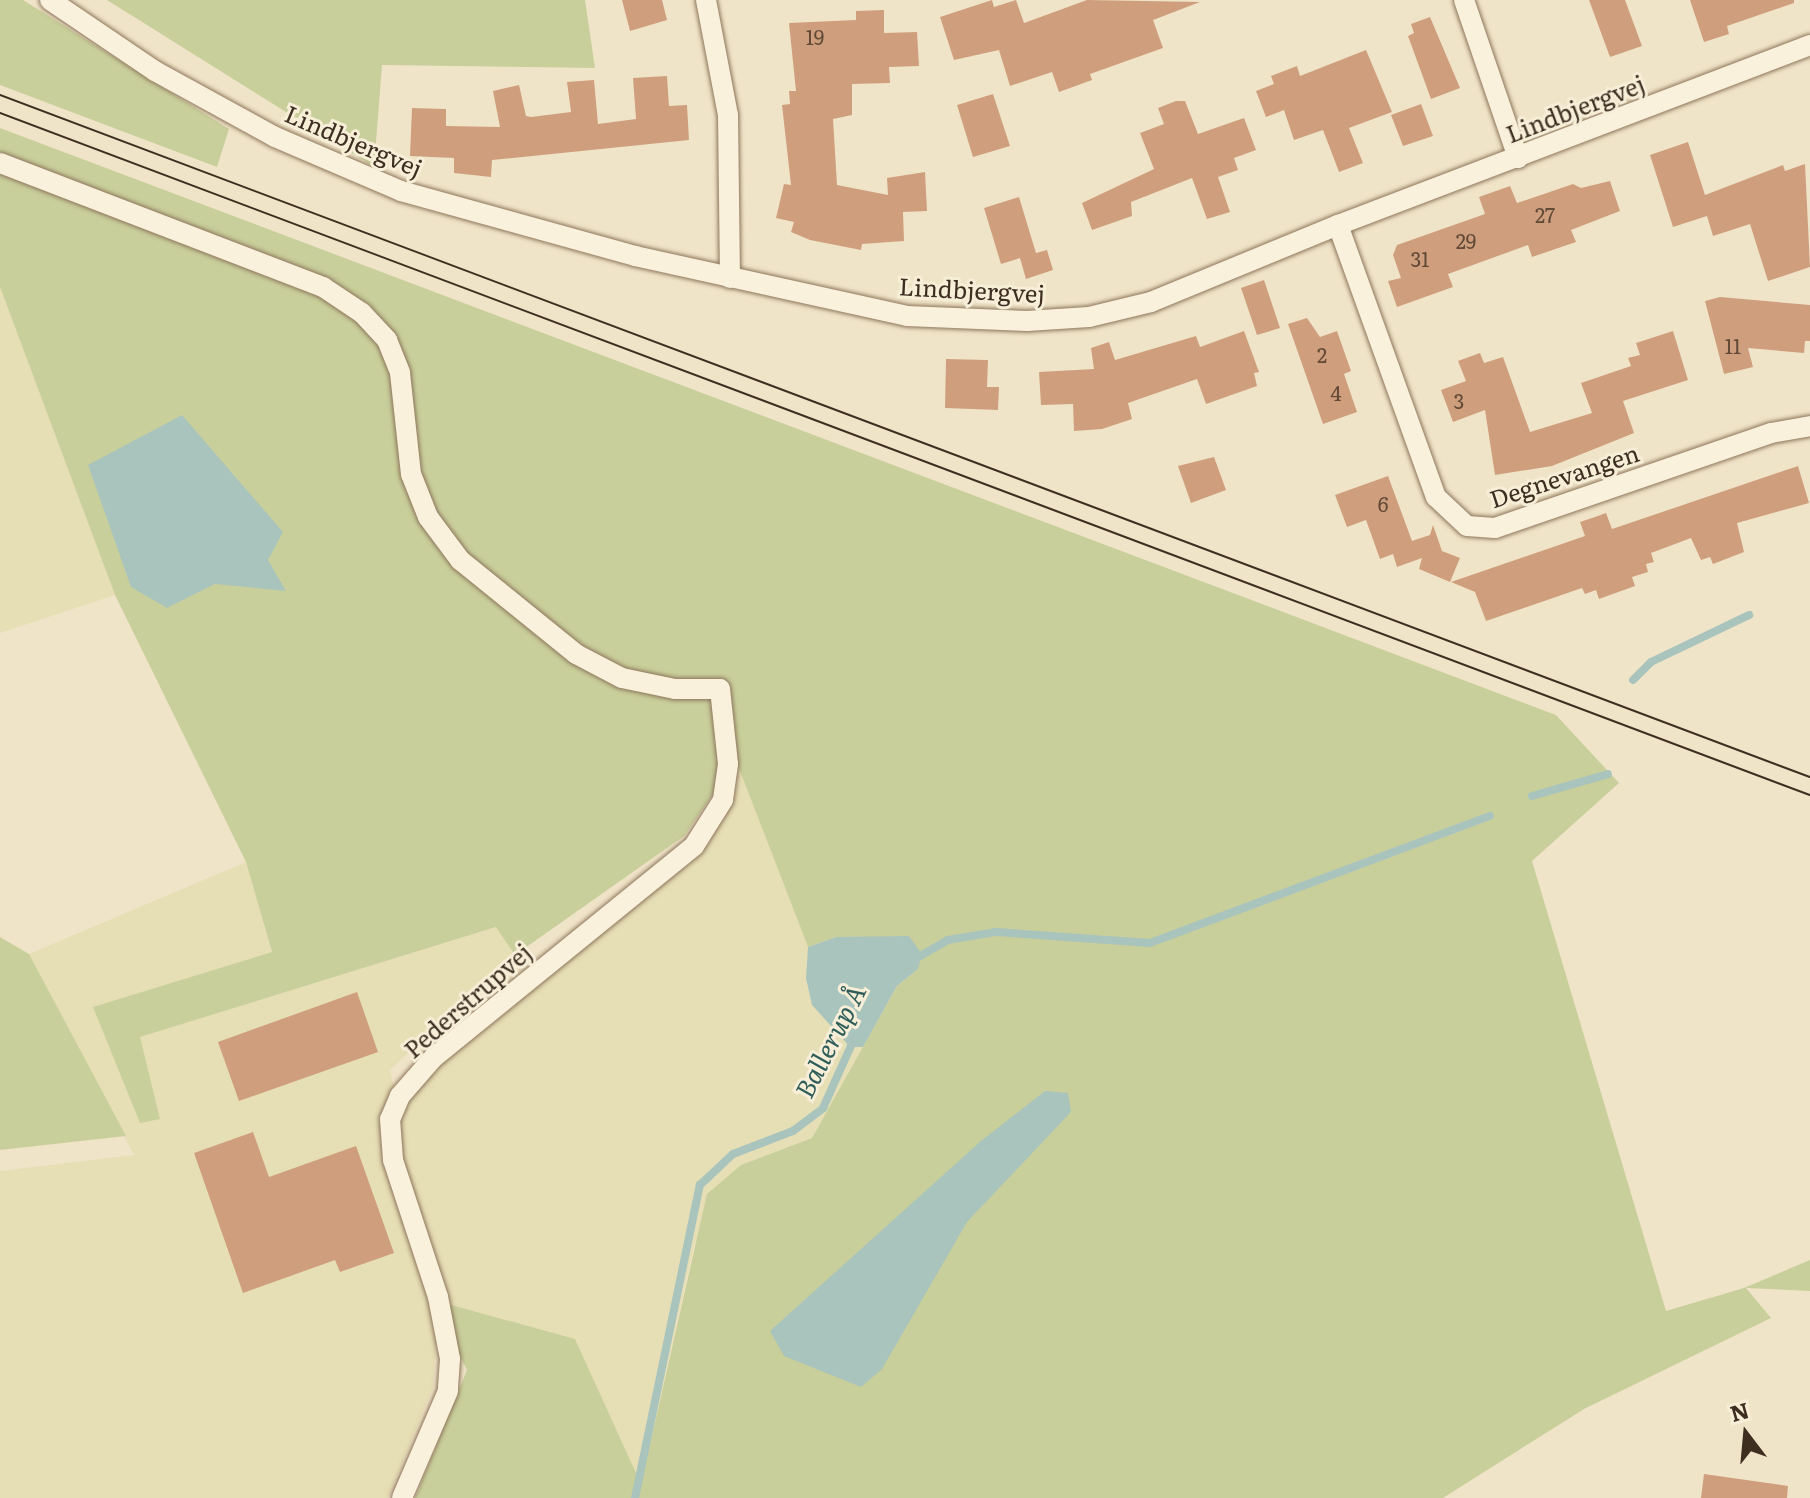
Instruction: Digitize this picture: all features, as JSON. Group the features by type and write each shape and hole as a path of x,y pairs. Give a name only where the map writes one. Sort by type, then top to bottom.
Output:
{"street":[{"name":"Lindbjergvej","path":"50,0 155,71 275,137 401,191 521,228 907,316 1027,321 1089,317 1151,302 1338,225 1810,45"},
{"path":"706,0 728,115 730,278"},
{"path":"1464,0 1518,158"},
{"name":"Pederstrupvej","path":"0,163 323,287 362,313 387,340 400,373 411,474 428,517 460,560 576,654 622,678 675,689 720,689 728,764 723,800 694,846 434,1057 400,1096 390,1119 393,1160 438,1297 450,1359 448,1391 402,1498"},
{"name":"Degnevangen","path":"1338,225 1436,497 1467,526 1495,528 1771,433 1810,426"}],"shaded area":[{"path":"0,287 115,595 0,633"},
{"path":"730,744 808,947 806,978 850,1047 863,1047 812,1138 741,1165 694,1246 641,1485 575,1339 438,1318 433,1387 388,1498 0,1498 0,1171 134,1155 29,954 246,862 272,953 94,1007 160,1118 139,1037 497,927 515,955 390,1070 397,1102 445,1056 693,860 719,808"}],"green space":[{"path":"0,0 23,0 229,129 217,167 0,85"},
{"path":"107,0 585,0 595,68 382,65 374,167"},
{"path":"0,128 1556,715 1619,783 1532,861 1666,1311 1744,1288 1810,1260 1810,1291 1746,1288 1771,1318 1584,1409 1443,1498 415,1498 467,1370 433,1300 575,1339 641,1484 707,1194 741,1165 812,1138 897,986 918,969 836,937 808,947 730,745 713,794 684,836 515,955 496,927 140,1037 160,1119 140,1123 93,1007 272,952 246,862 115,595 0,287"},
{"path":"0,937 29,954 126,1136 0,1150"}],"water":[{"path":"182,415 283,532 268,560 286,591 215,584 167,608 131,587 88,465"},
{"path":"909,936 922,954 918,969 897,986 863,1047 850,1047 812,1005 806,978 808,947 836,937"},
{"path":"1045,1091 1068,1093 1071,1112 967,1222 882,1369 861,1387 784,1356 770,1331 981,1141"}],"building":[{"path":"622,0 662,0 667,20 630,31"},
{"path":"992,0 994,7 1016,0 1024,23 1087,0 1200,2 1153,20 1163,48 1090,74 1092,80 1059,92 1052,72 1010,86 999,50 954,60 940,17"},
{"path":"1589,0 1625,0 1642,46 1610,57"},
{"path":"1690,0 1794,0 1794,3 1727,26 1729,34 1704,42"},
{"path":"884,10 884,33 917,32 919,66 889,67 890,83 852,84 852,115 833,119 837,185 888,195 887,178 925,172 927,211 903,212 904,241 862,244 861,250 810,240 791,232 794,222 776,218 784,184 791,185 782,105 790,104 789,91 796,91 789,23 856,20 856,11"},
{"path":"1430,17 1460,88 1431,99 1408,36 1414,33 1411,24"},
{"path":"1366,50 1392,112 1349,128 1363,163 1339,172 1323,130 1294,140 1284,110 1266,117 1256,91 1274,84 1271,76 1297,66 1300,76"},
{"path":"667,76 669,106 687,105 689,140 492,160 491,177 454,173 454,158 410,156 412,108 446,109 446,126 500,127 493,91 519,85 526,116 531,117 571,112 567,82 594,80 598,124 636,119 633,78"},
{"path":"993,94 1010,146 973,157 957,105"},
{"path":"1185,101 1198,134 1244,118 1256,150 1234,158 1238,170 1218,177 1230,212 1207,219 1192,178 1131,202 1132,216 1092,230 1082,203 1154,169 1140,133 1164,124 1158,108"},
{"path":"1421,104 1433,136 1403,146 1391,115"},
{"path":"1688,142 1705,195 1783,165 1785,171 1805,164 1810,267 1768,281 1750,224 1713,236 1707,216 1673,227 1650,155"},
{"path":"1610,181 1620,211 1571,230 1576,242 1532,257 1528,245 1448,274 1453,287 1397,307 1388,281 1401,278 1393,255 1397,245 1485,214 1479,197 1510,186 1517,203 1573,184 1581,188"},
{"path":"1019,197 1036,253 1047,250 1053,270 1026,279 1020,258 1001,264 984,208"},
{"path":"1264,280 1280,328 1257,335 1241,288"},
{"path":"1720,297 1810,305 1810,341 1805,341 1804,353 1748,348 1753,367 1724,374 1705,301"},
{"path":"1307,318 1320,337 1337,331 1351,371 1344,374 1357,412 1323,424 1288,324"},
{"path":"1244,331 1259,372 1254,373 1257,386 1206,404 1197,379 1128,403 1132,419 1102,429 1074,431 1073,404 1041,405 1039,372 1094,369 1091,348 1109,342 1115,360 1196,336 1200,347"},
{"path":"1673,331 1688,380 1623,401 1634,433 1552,466 1495,475 1485,410 1453,422 1441,390 1466,381 1458,361 1480,353 1484,363 1503,357 1530,432 1592,413 1581,383 1631,366 1628,358 1640,355 1636,343"},
{"path":"946,359 988,360 987,387 999,387 998,410 945,408"},
{"path":"1214,457 1226,490 1191,503 1178,466"},
{"path":"1798,466 1809,503 1737,523 1744,552 1713,564 1710,557 1701,560 1691,538 1651,553 1654,562 1646,564 1648,572 1632,577 1635,586 1599,599 1596,590 1585,594 1582,588 1486,621 1475,592 1451,582 1585,536 1580,522 1606,513 1612,529"},
{"path":"1388,476 1412,541 1430,535 1433,525 1442,551 1460,558 1450,582 1419,569 1422,558 1397,567 1393,554 1380,559 1366,520 1347,527 1335,495"},
{"path":"357,992 378,1052 239,1101 218,1042"},
{"path":"253,1132 269,1177 356,1146 394,1253 340,1272 335,1260 243,1293 194,1153"},
{"path":"1704,1474 1788,1486 1787,1498 1701,1498"}],"waterway":[{"name":"Ballerup Å","path":"1633,680 1651,662 1749,615"},
{"path":"1532,796 1608,774"},
{"name":"Ballerup Å","path":"915,959 948,940 996,932 1150,943 1490,816"},
{"name":"Ballerup Å","path":"635,1498 700,1185 733,1154 793,1131 823,1108 855,1037"}],"tram line":[{"path":"0,95 1810,777"},
{"path":"0,113 1810,795"}]}
